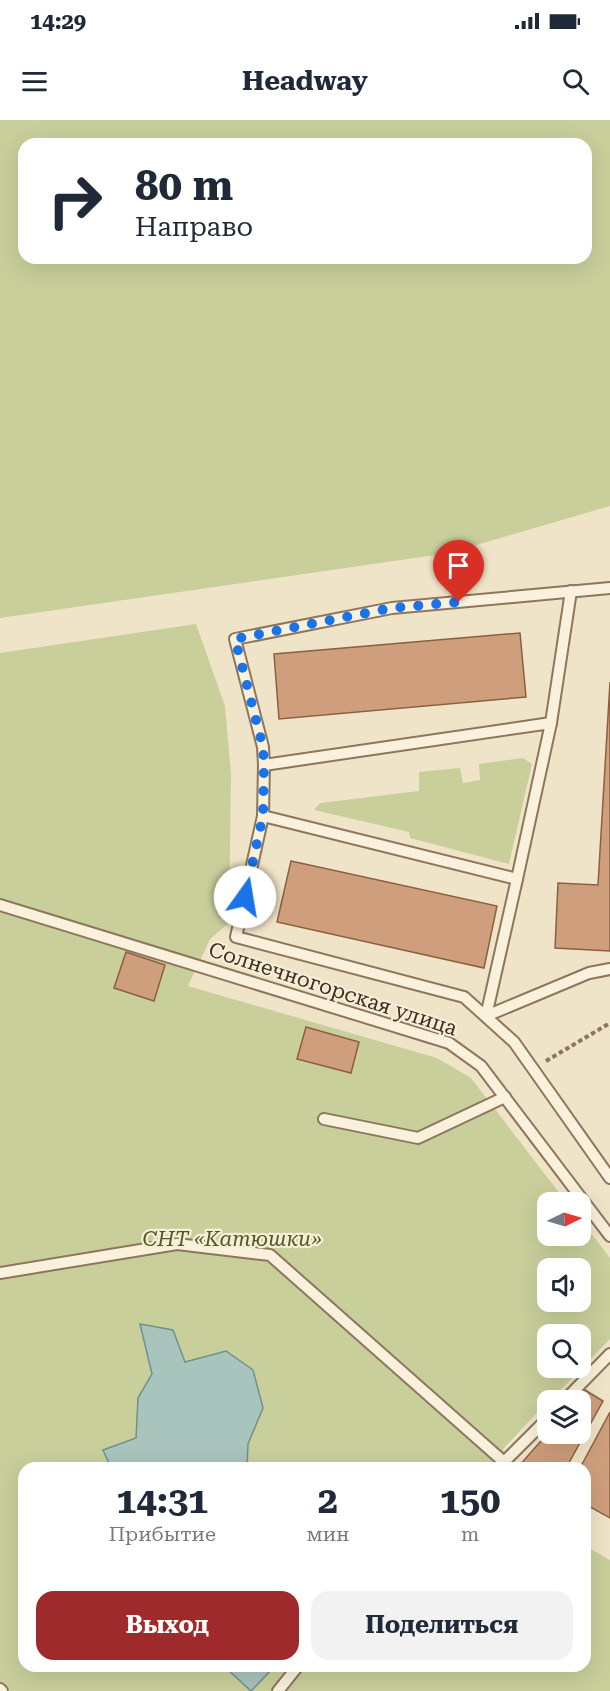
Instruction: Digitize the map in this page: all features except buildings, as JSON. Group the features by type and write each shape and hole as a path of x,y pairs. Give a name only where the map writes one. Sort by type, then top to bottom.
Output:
{"lane":[{"path":"610,588 392,608 235,639 263,747 264,765 263,816 236,937 464,997 514,1042 610,1178"},
{"path":"486,1016 551,723 571,591"},
{"path":"264,765 551,723"},
{"path":"263,816 517,879"},
{"name":"Солнечногорская улица","path":"0,905 449,1043 481,1066 610,1236"},
{"path":"486,1016 589,973 610,969"},
{"path":"324,1119 418,1138 505,1097"},
{"path":"0,1273 177,1244 270,1255 498,1462"},
{"path":"575,1390 610,1354"},
{"path":"504,1462 537,1429"},
{"path":"278,1691 293,1672"}],"path":[{"path":"533,1069 610,1023"}],"green space":[{"path":"0,120 610,120 610,506 449,553 0,618"},
{"name":"СНТ «Катюшки»","path":"196,624 225,706 231,773 229,923 210,939 188,986 437,1058 471,1078 559,1192 537,1192 537,1246 591,1246 591,1233 610,1258 610,1339 591,1359 591,1324 537,1324 537,1378 572,1378 561,1390 537,1390 537,1413 503,1449 507,1462 18,1462 18,1672 591,1672 591,1549 610,1560 610,1691 0,1691 0,653"},
{"path":"523,758 532,764 509,864 410,838 409,832 314,810 320,803 419,791 419,772 460,768 463,783 480,780 479,764"}],"water":[{"path":"140,1324 173,1330 185,1362 226,1351 253,1370 263,1408 248,1444 247,1462 108,1462 103,1450 136,1438 138,1398 152,1374"},
{"path":"230,1672 269,1672 251,1691"}],"route":[{"path":"245,897 263,816 264,765 263,747 235,639 392,608 459,602"}]}
